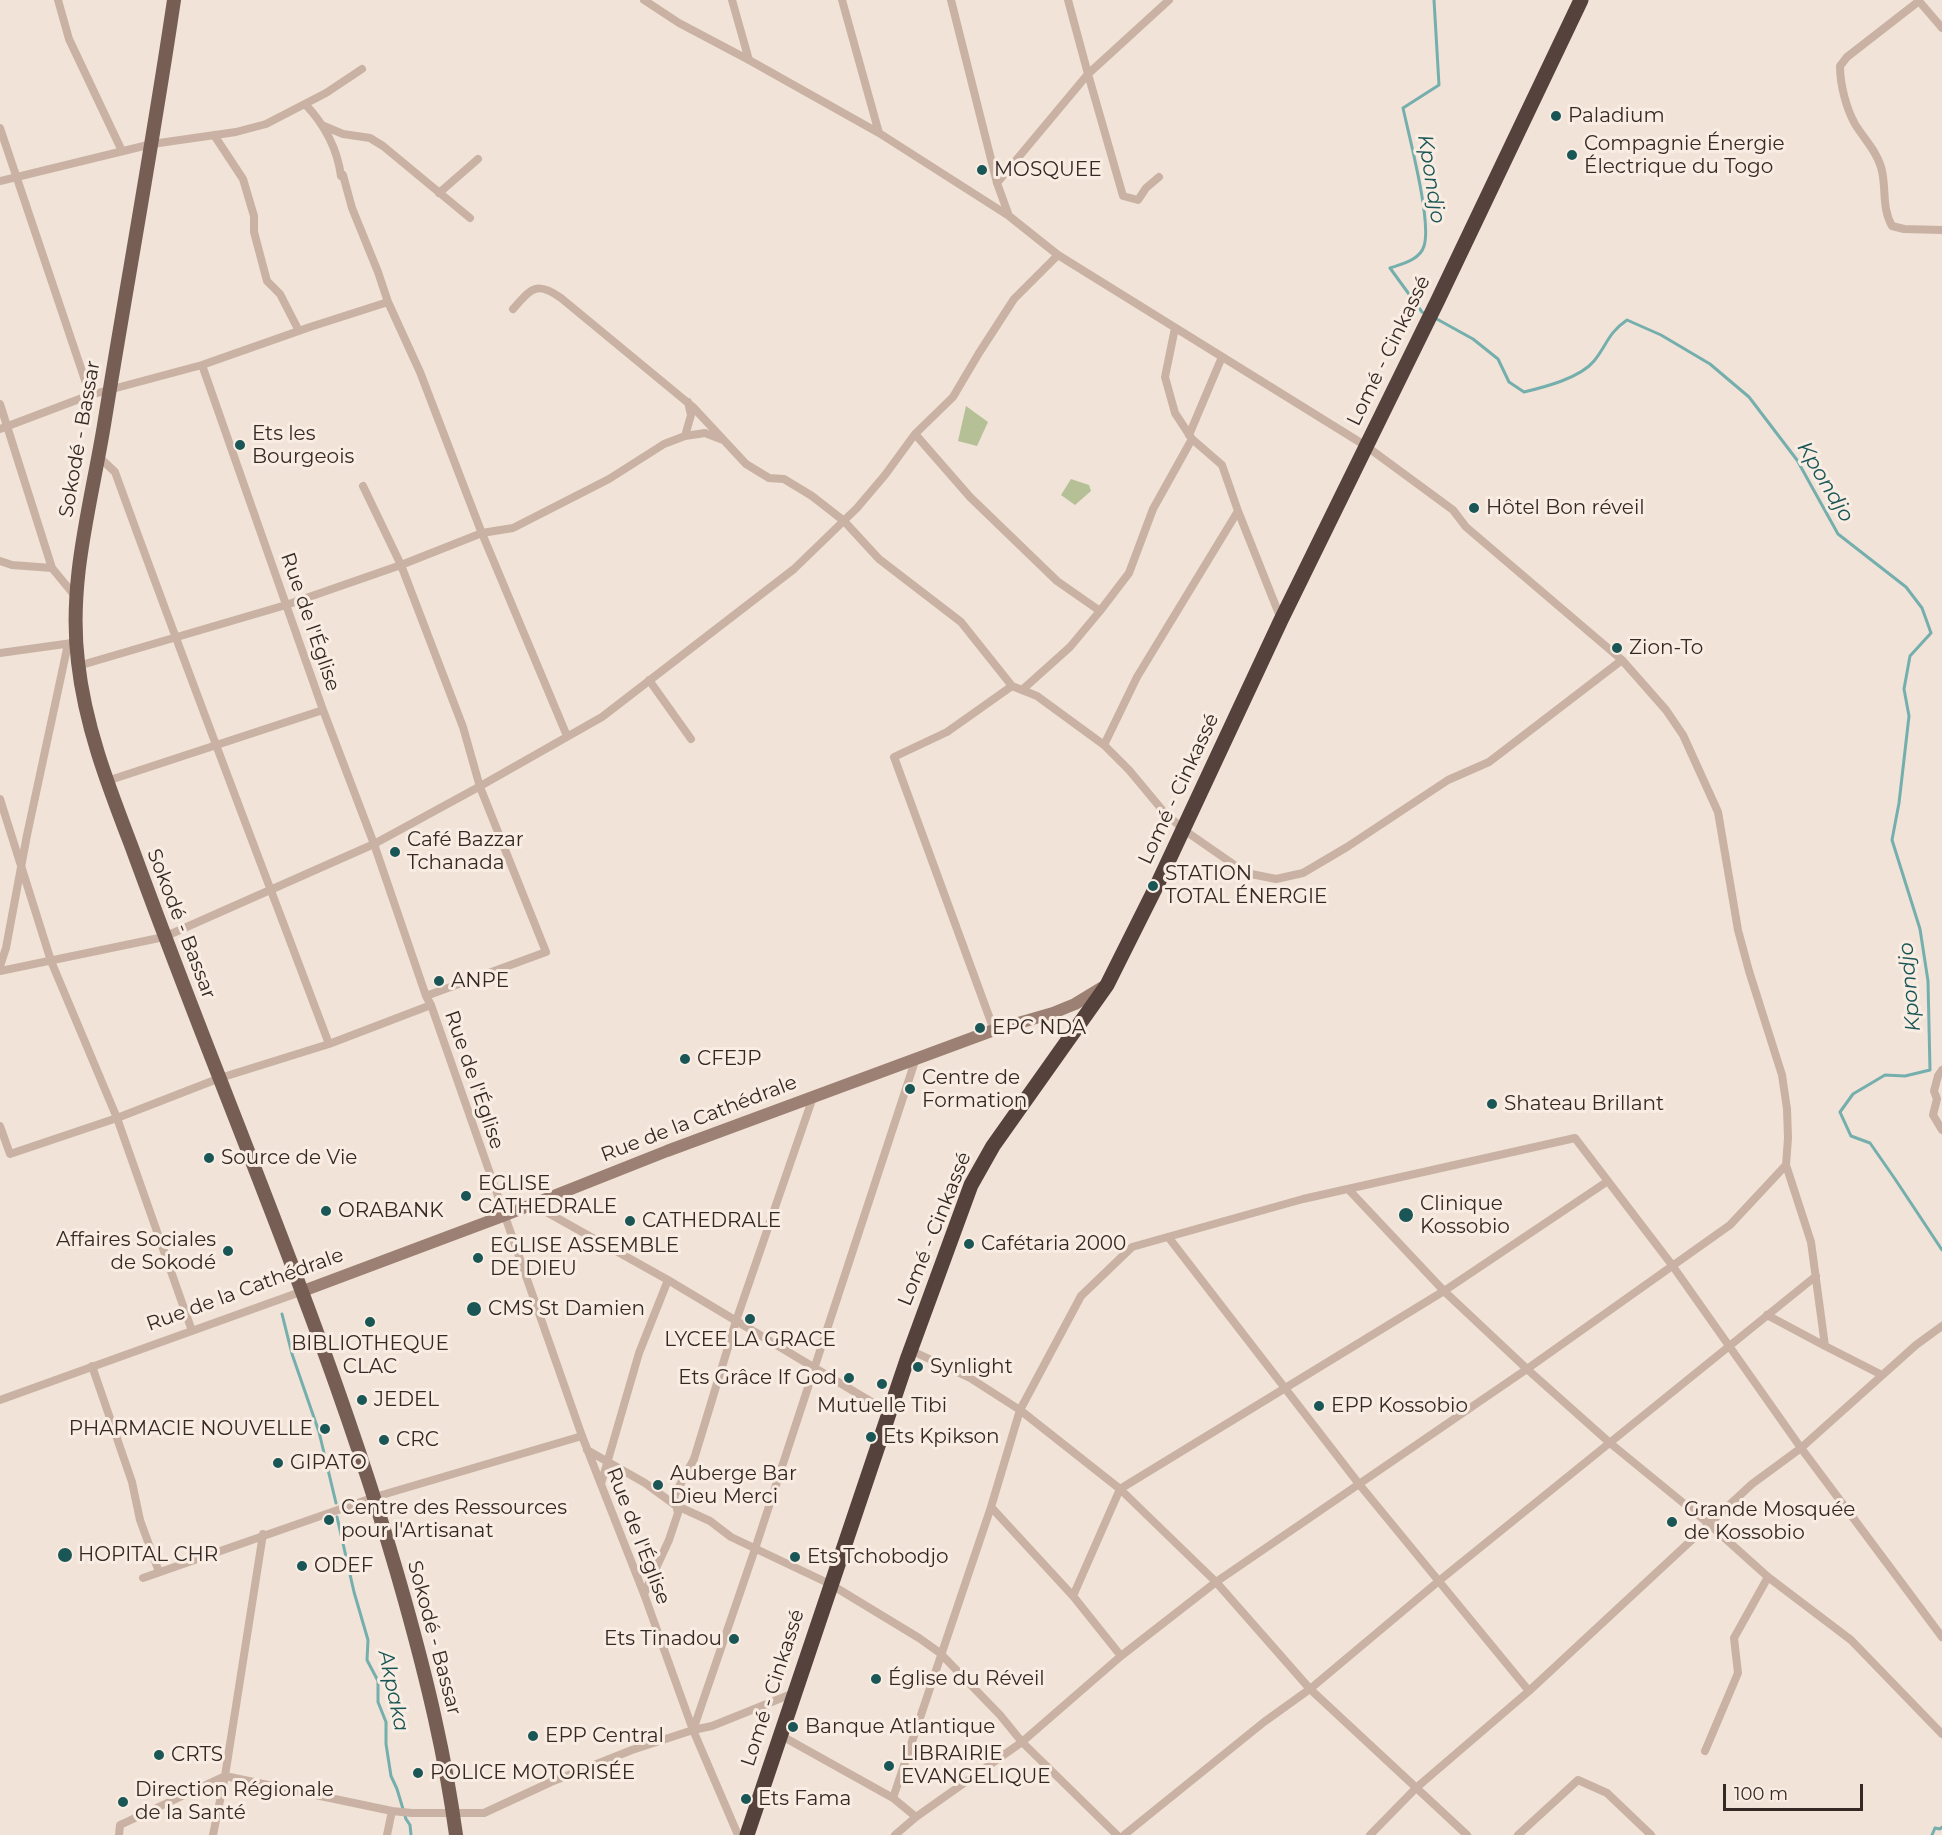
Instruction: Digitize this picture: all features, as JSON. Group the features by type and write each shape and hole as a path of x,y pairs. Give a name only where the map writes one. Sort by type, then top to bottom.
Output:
{"highway":[{"name":"Lomé - Cinkassé","path":"747,1835 910,1350 980,1167 1107,985 1184,830 1281,620 1437,302 1581,0"}],"main road":[{"name":"Sokodé - Bassar","path":"174,0 152,144 83,536 75,596 72,643 89,726 106,780 164,937 303,1291 375,1497 422,1659 441,1744 456,1835"}],"street":[{"path":"58,0 69,39 122,151"},
{"path":"644,0 679,23 879,134 1009,216 1058,255 1366,446 1453,510 1466,527 1622,660 1666,710 1683,735 1718,812 1738,930 1782,1075 1787,1109 1786,1165 1811,1242 1825,1346"},
{"path":"732,0 749,60"},
{"path":"842,0 879,134"},
{"path":"951,0 997,183 1009,216"},
{"path":"1068,0 1123,196 1138,200 1146,188 1159,177"},
{"path":"997,183 1088,74 1169,0"},
{"path":"1942,28 1919,1 1847,57 1840,66 1840,76 1855,123 1876,152 1882,170 1887,217 1892,226 1904,229 1942,230"},
{"path":"0,181 152,144 236,132 266,124 326,93 362,69"},
{"path":"305,104 324,126 335,146 341,176 343,175 352,208 388,302 420,372 482,533 567,736"},
{"path":"324,126 343,134 370,138 470,218"},
{"path":"0,128 90,395"},
{"path":"214,135 243,179 254,216 254,232 267,281 280,294 299,331"},
{"path":"439,193 477,159"},
{"path":"0,971 164,937 374,844 602,717 794,569 844,521 885,475 915,434 953,397 1014,299 1058,255"},
{"path":"513,309 530,290 538,287 549,290 688,402 746,464 769,478 784,479 812,496 844,521 879,559 961,622 1012,686 1037,696 1104,745 1129,770 1164,812 1184,830 1245,873 1276,879 1303,873 1347,847 1448,780 1489,762 1622,660"},
{"path":"4,428 90,395 202,364 388,302"},
{"path":"1175,328 1165,377 1175,413 1191,437 1222,465 1281,620"},
{"path":"1022,690 1070,647 1129,573 1153,509 1191,437 1222,357"},
{"name":"Rue de l'Église","path":"202,364 582,1436 644,1594 693,1730 738,1835"},
{"path":"685,436 691,415 688,402"},
{"path":"0,404 4,428 52,568 75,596"},
{"path":"78,666 286,605 401,565 482,533 513,528 609,479 664,444 685,436 705,433 725,440"},
{"path":"915,434 970,497 1057,581 1100,611"},
{"path":"98,456 115,472 174,637 217,744 329,1044"},
{"path":"363,486 401,565 463,727 480,787 546,952 426,996"},
{"path":"1104,745 1137,677 1238,511"},
{"path":"0,561 12,565 52,568"},
{"path":"0,654 72,643 27,835 6,948 0,966"},
{"path":"650,680 691,739"},
{"path":"994,1030 894,757 947,732 1012,686"},
{"path":"106,780 323,710"},
{"path":"0,799 51,961 117,1118 192,1331"},
{"name":"Rue de la Cathédrale","path":"0,1400 303,1291 916,1058 994,1030 1053,1013 1075,1004 1107,985"},
{"path":"0,1126 10,1154 117,1118 220,1078 329,1044 430,1005"},
{"path":"693,1730 755,1549 916,1058"},
{"path":"1942,1070 1934,1091 1937,1099 1933,1115 1942,1130"},
{"path":"644,1594 669,1540 678,1513 674,1496 694,1460 736,1321 813,1097"},
{"path":"893,1798 991,1507 1020,1410 1080,1296 1132,1247 1303,1199 1575,1138 1672,1265 1801,1448 1942,1636"},
{"path":"895,1835 916,1817 1022,1742 1121,1656 1216,1582 1527,1369 1730,1225 1786,1165"},
{"path":"1073,1596 1120,1489 1444,1291 1608,1181"},
{"path":"1348,1190 1444,1291 1527,1369 1610,1443 1768,1576 1851,1640 1942,1734"},
{"path":"532,1204 668,1280 890,1413"},
{"path":"1169,1238 1359,1484 1529,1691"},
{"path":"1124,1835 1264,1722 1310,1689 1440,1580 1816,1276"},
{"path":"601,1484 639,1353 668,1280"},
{"path":"1767,1315 1882,1375"},
{"path":"1370,1835 1416,1788 1529,1691 1752,1484 1801,1448 1916,1345 1942,1326"},
{"path":"910,1350 970,1378 1020,1410 1120,1489 1216,1582 1310,1689 1467,1835"},
{"path":"92,1366 132,1482 140,1520 159,1572"},
{"path":"143,1578 263,1534 375,1497 582,1436"},
{"path":"587,1449 645,1483 675,1504 710,1521 731,1537 830,1584 920,1638 940,1653 1022,1742 1117,1835"},
{"path":"991,1507 1073,1596 1121,1656"},
{"path":"215,1834 263,1534"},
{"path":"1706,1751 1738,1672 1734,1638 1768,1576"},
{"path":"119,1835 120,1826 225,1776 395,1812 412,1814 484,1813 551,1782 632,1750 712,1726 795,1693"},
{"path":"780,1735 893,1798 916,1817"},
{"path":"1518,1835 1578,1780 1607,1793 1651,1835"},
{"path":"387,1835 395,1812"}],"green space":[{"path":"966,406 988,422 977,446 958,441"},
{"path":"1071,479 1089,485 1091,491 1075,505 1061,495"}],"waterway":[{"name":"Kpondjo","path":"1426,314 1422,312 1390,268 1419,255 1424,246 1426,234 1422,199 1403,108 1439,85 1434,0"},
{"name":"Kpondjo","path":"1435,318 1473,339 1498,359 1509,382 1524,392 1562,381 1588,367 1608,339 1627,320 1661,335 1710,364 1749,397 1797,460 1838,534 1906,587 1922,608 1931,633 1910,656 1904,689 1909,716 1899,803 1892,840 1920,929 1928,981 1930,1070 1905,1076 1885,1075 1853,1094 1840,1112 1851,1136 1870,1143 1942,1250"},
{"name":"Akpaka","path":"282,1314 292,1354 319,1432 336,1503"},
{"name":"Akpaka","path":"337,1517 354,1592 368,1640 367,1660 378,1681 378,1702 386,1722 386,1744 391,1776 410,1825 411,1835"},
{"name":"Kpondjo","path":"1932,1835 1935,1828 1942,1827"}],"place":[{"name":"Paladium","path":"1556,116"},
{"name":"Compagnie Énergie Électrique du Togo","path":"1572,155"},
{"name":"MOSQUEE","path":"982,170"},
{"name":"Ets les Bourgeois","path":"240,445"},
{"name":"Hôtel Bon réveil","path":"1474,508"},
{"name":"Zion-To","path":"1617,648"},
{"name":"Café Bazzar Tchanada","path":"395,852"},
{"name":"STATION TOTAL ÉNERGIE","path":"1153,886"},
{"name":"ANPE","path":"439,981"},
{"name":"EPC NDA","path":"980,1028"},
{"name":"CFEJP","path":"685,1059"},
{"name":"Centre de Formation","path":"910,1089"},
{"name":"Shateau Brillant","path":"1492,1104"},
{"name":"Source de Vie","path":"209,1158"},
{"name":"EGLISE CATHEDRALE","path":"466,1196"},
{"name":"ORABANK","path":"326,1211"},
{"name":"Clinique Kossobio","path":"1406,1215"},
{"name":"CATHEDRALE","path":"630,1221"},
{"name":"Cafétaria 2000","path":"969,1244"},
{"name":"Affaires Sociales de Sokodé","path":"228,1251"},
{"name":"EGLISE ASSEMBLE DE DIEU","path":"478,1258"},
{"name":"CMS St Damien","path":"474,1309"},
{"name":"LYCEE LA GRACE","path":"750,1319"},
{"name":"BIBLIOTHEQUE CLAC","path":"370,1322"},
{"name":"Synlight","path":"918,1367"},
{"name":"Ets Grâce If God","path":"849,1378"},
{"name":"Mutuelle Tibi","path":"882,1384"},
{"name":"JEDEL","path":"362,1400"},
{"name":"EPP Kossobio","path":"1319,1406"},
{"name":"PHARMACIE NOUVELLE","path":"325,1429"},
{"name":"Ets Kpikson","path":"871,1437"},
{"name":"CRC","path":"384,1440"},
{"name":"GIPATO","path":"278,1463"},
{"name":"Auberge Bar Dieu Merci","path":"658,1485"},
{"name":"Centre des Ressources pour l'Artisanat","path":"329,1520"},
{"name":"Grande Mosquée de Kossobio","path":"1672,1522"},
{"name":"HOPITAL CHR","path":"65,1555"},
{"name":"Ets Tchobodjo","path":"795,1557"},
{"name":"ODEF","path":"302,1566"},
{"name":"Ets Tinadou","path":"734,1639"},
{"name":"Église du Réveil","path":"876,1679"},
{"name":"Banque Atlantique","path":"793,1727"},
{"name":"EPP Central","path":"533,1736"},
{"name":"CRTS","path":"159,1755"},
{"name":"LIBRAIRIE EVANGELIQUE","path":"889,1766"},
{"name":"POLICE MOTORISÉE","path":"418,1773"},
{"name":"Ets Fama","path":"746,1799"},
{"name":"Direction Régionale de la Santé","path":"123,1802"}]}
